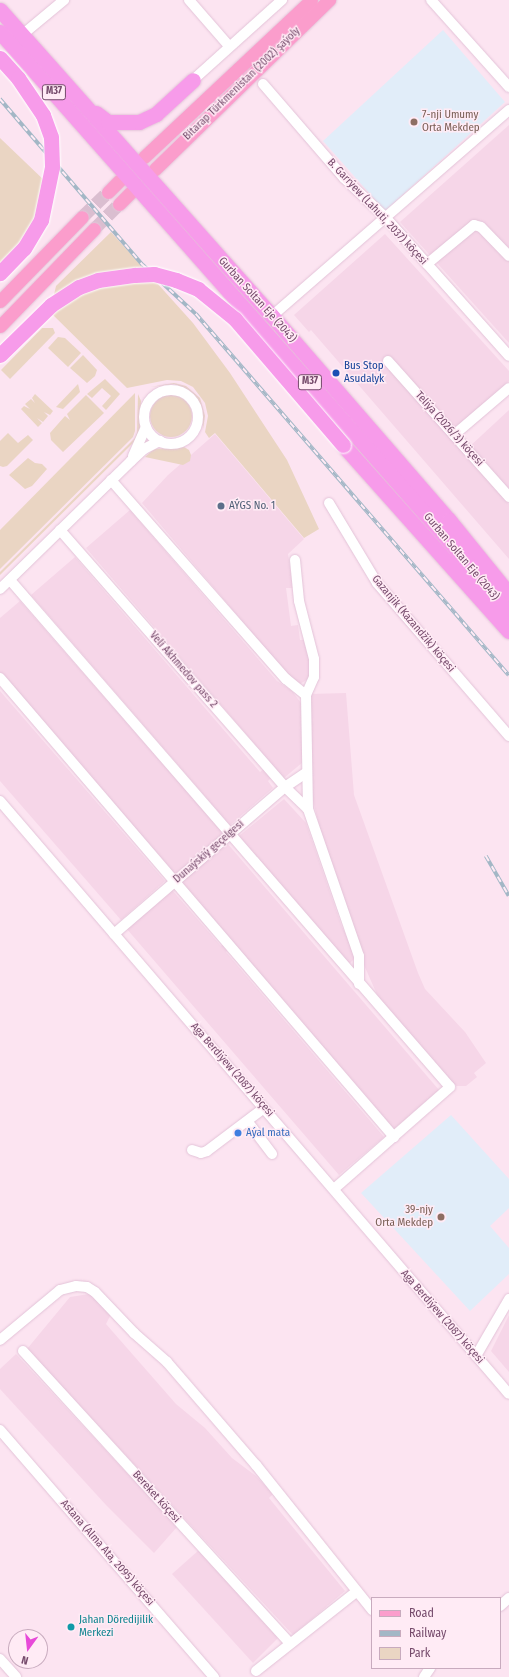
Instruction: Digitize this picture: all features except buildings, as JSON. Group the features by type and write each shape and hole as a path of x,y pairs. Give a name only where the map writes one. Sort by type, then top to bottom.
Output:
{"highway":[{"name":"Gurban Soltan Eje (2043)","path":"0,10 80,102 272,316 449,520 509,594"},
{"name":"Gurban Soltan Eje (2043)","path":"0,32 450,542 509,614"},
{"path":"0,58 31,96 43,115 51,137 52,167 42,220 28,244 0,273"},
{"path":"80,102 108,122 139,122 156,114 193,80"},
{"path":"0,355 51,305 79,287 98,280 154,274 176,280 198,289 235,319 343,445 509,631"}],"main road":[{"name":"Bitarap Türkmenistan (2002) şaýoly","path":"144,157 311,0"},
{"name":"Bitarap Türkmenistan (2002) şaýoly","path":"155,169 329,0"},
{"path":"108,192 119,181"},
{"path":"119,204 130,193"},
{"path":"0,301 82,217"},
{"path":"0,326 94,229"}],"street":[{"path":"22,35 64,0"},
{"path":"188,0 229,46"},
{"path":"193,80 229,46 282,0"},
{"path":"431,0 509,87"},
{"name":"B. Garrýew (Lahuti, 2037) köçesi","path":"263,84 344,178 387,219 509,356"},
{"path":"272,316 387,219 509,110"},
{"path":"427,264 474,225 481,228 509,256"},
{"name":"Teliýa (2026/3) köçesi","path":"388,361 509,497"},
{"path":"454,435 509,388"},
{"path":"131,460 146,427 146,408 155,396 174,390 191,399 198,417 192,435 174,444 160,441 146,427"},
{"path":"0,589 131,460 160,441"},
{"path":"111,480 289,683 306,695"},
{"name":"Gazanjik (Kazandžik) köçesi","path":"328,503 377,583 509,736"},
{"name":"Veli Akhmedov pass 2","path":"60,530 285,787 308,809"},
{"path":"295,560 299,602 314,659 314,677 306,695 306,773 308,809 357,951 359,984"},
{"path":"10,580 359,984 450,1087 334,1189"},
{"path":"0,678 394,1137"},
{"name":"Dunaýskiý geçelgesi","path":"114,934 285,787 306,773"},
{"name":"Aga Berdiýew (2087) köçesi","path":"0,801 509,1394"},
{"path":"192,1150 201,1153 207,1152 248,1122 264,1108"},
{"path":"248,1122 272,1154"},
{"path":"0,1340 60,1290 76,1286 87,1287 95,1292 134,1333 177,1373 256,1465 371,1609"},
{"path":"476,1356 509,1299"},
{"name":"Bereket köçesi","path":"23,1351 290,1643"},
{"name":"Astana (Alma Ata, 2095) köçesi","path":"0,1430 214,1677"},
{"path":"256,1671 356,1592"},
{"path":"501,1605 509,1598"},
{"path":"0,1659 16,1677"}],"shaded area":[{"name":"7-nji Umumy Orta Mekdep","path":"443,30 505,102 385,211 323,141"},
{"path":"509,125 509,343 400,222"},
{"path":"385,234 509,371 509,381 456,429 390,357 384,362 509,504 509,559 311,330 309,332 294,315"},
{"path":"509,410 509,493 468,448"},
{"path":"215,434 304,539 288,554 293,588 286,588 291,626 298,625 300,640 308,640 311,677 297,686 142,503 168,475"},
{"path":"130,510 277,681 292,691 301,703 303,762 284,778 86,548"},
{"path":"75,557 260,772 264,769 271,778 268,781 273,788 230,825 31,595"},
{"path":"20,601 224,834 176,875 0,672 0,618"},
{"path":"0,691 165,881 121,920 0,781"},
{"path":"346,693 354,795 418,973 425,989 465,1032 486,1063 474,1073 477,1077 466,1086 456,1086 379,999 364,965 318,821 313,801 310,694"},
{"path":"284,799 306,823 342,927 353,949 355,958 349,964 239,836"},
{"path":"227,843 439,1090 394,1129 181,883"},
{"path":"172,890 221,946 223,944 228,950 226,952 384,1137 339,1175 126,928"},
{"name":"39-njy Orta Mekdep","path":"451,1115 509,1179 509,1208 490,1226 509,1248 509,1274 470,1311 361,1193"},
{"path":"89,1294 111,1314 106,1324 176,1404 205,1428 232,1458 256,1476 273,1494 269,1498 345,1591 293,1635 27,1349 70,1297"},
{"path":"509,1315 509,1372 491,1351"},
{"path":"16,1354 177,1527 154,1553 106,1505 0,1389 0,1369"},
{"path":"199,1550 278,1638 253,1663 172,1574"}],"green space":[{"path":"0,138 47,183 33,227 0,265"},
{"path":"111,232 193,323 230,373 287,460 319,529 304,538 215,433 209,438 205,432 208,416 205,403 193,387 181,381 167,380 127,388 50,312 56,286"},
{"path":"42,328 53,328 55,333 10,379 1,370"},
{"path":"58,337 65,338 81,353 68,367 48,348"},
{"path":"83,355 97,370 95,376 87,383 70,368"},
{"path":"105,379 120,394 106,410 102,406 111,396 102,388 92,398 87,394"},
{"path":"174,383 186,386 200,398 205,416 203,429 201,405 190,391 174,384 150,387"},
{"path":"78,384 80,392 63,409 56,407"},
{"path":"135,393 135,431 133,437 0,569 0,530"},
{"path":"35,394 53,411 50,415 44,412 48,416 43,422 37,418 42,423 38,427 21,409 24,406 30,409 25,404 31,399 35,403 32,398"},
{"path":"138,394 141,401 140,431 136,440 0,575 0,572 135,438 137,433"},
{"path":"86,395 104,413 63,452 51,440 50,433 65,416 70,420 67,414"},
{"path":"167,395 175,395 183,398 189,404 192,416 189,428 183,434 175,437 167,437 159,434 153,428 150,420 150,412 153,404 159,398"},
{"path":"8,433 18,443 28,435 33,440 7,466 3,467 0,466 0,441"},
{"path":"184,447 189,450 191,455 190,461 183,465 145,457 154,449"},
{"path":"28,458 35,463 42,464 47,469 32,486 25,489 9,475"}],"tunnel":[{"path":"82,217 108,192"},
{"path":"94,229 119,204"}],"railway":[{"path":"0,99 143,265 196,314 509,675"},
{"path":"486,856 509,896"}],"place":[{"name":"7-nji Umumy Orta Mekdep","path":"414,122"},
{"name":"Bus Stop Asudalyk","path":"336,373"},
{"name":"AÝGS No. 1","path":"221,506"},
{"name":"Aýal mata","path":"238,1133"},
{"name":"39-njy Orta Mekdep","path":"441,1217"},
{"name":"Jahan Döredijilik Merkezi","path":"71,1627"}]}
